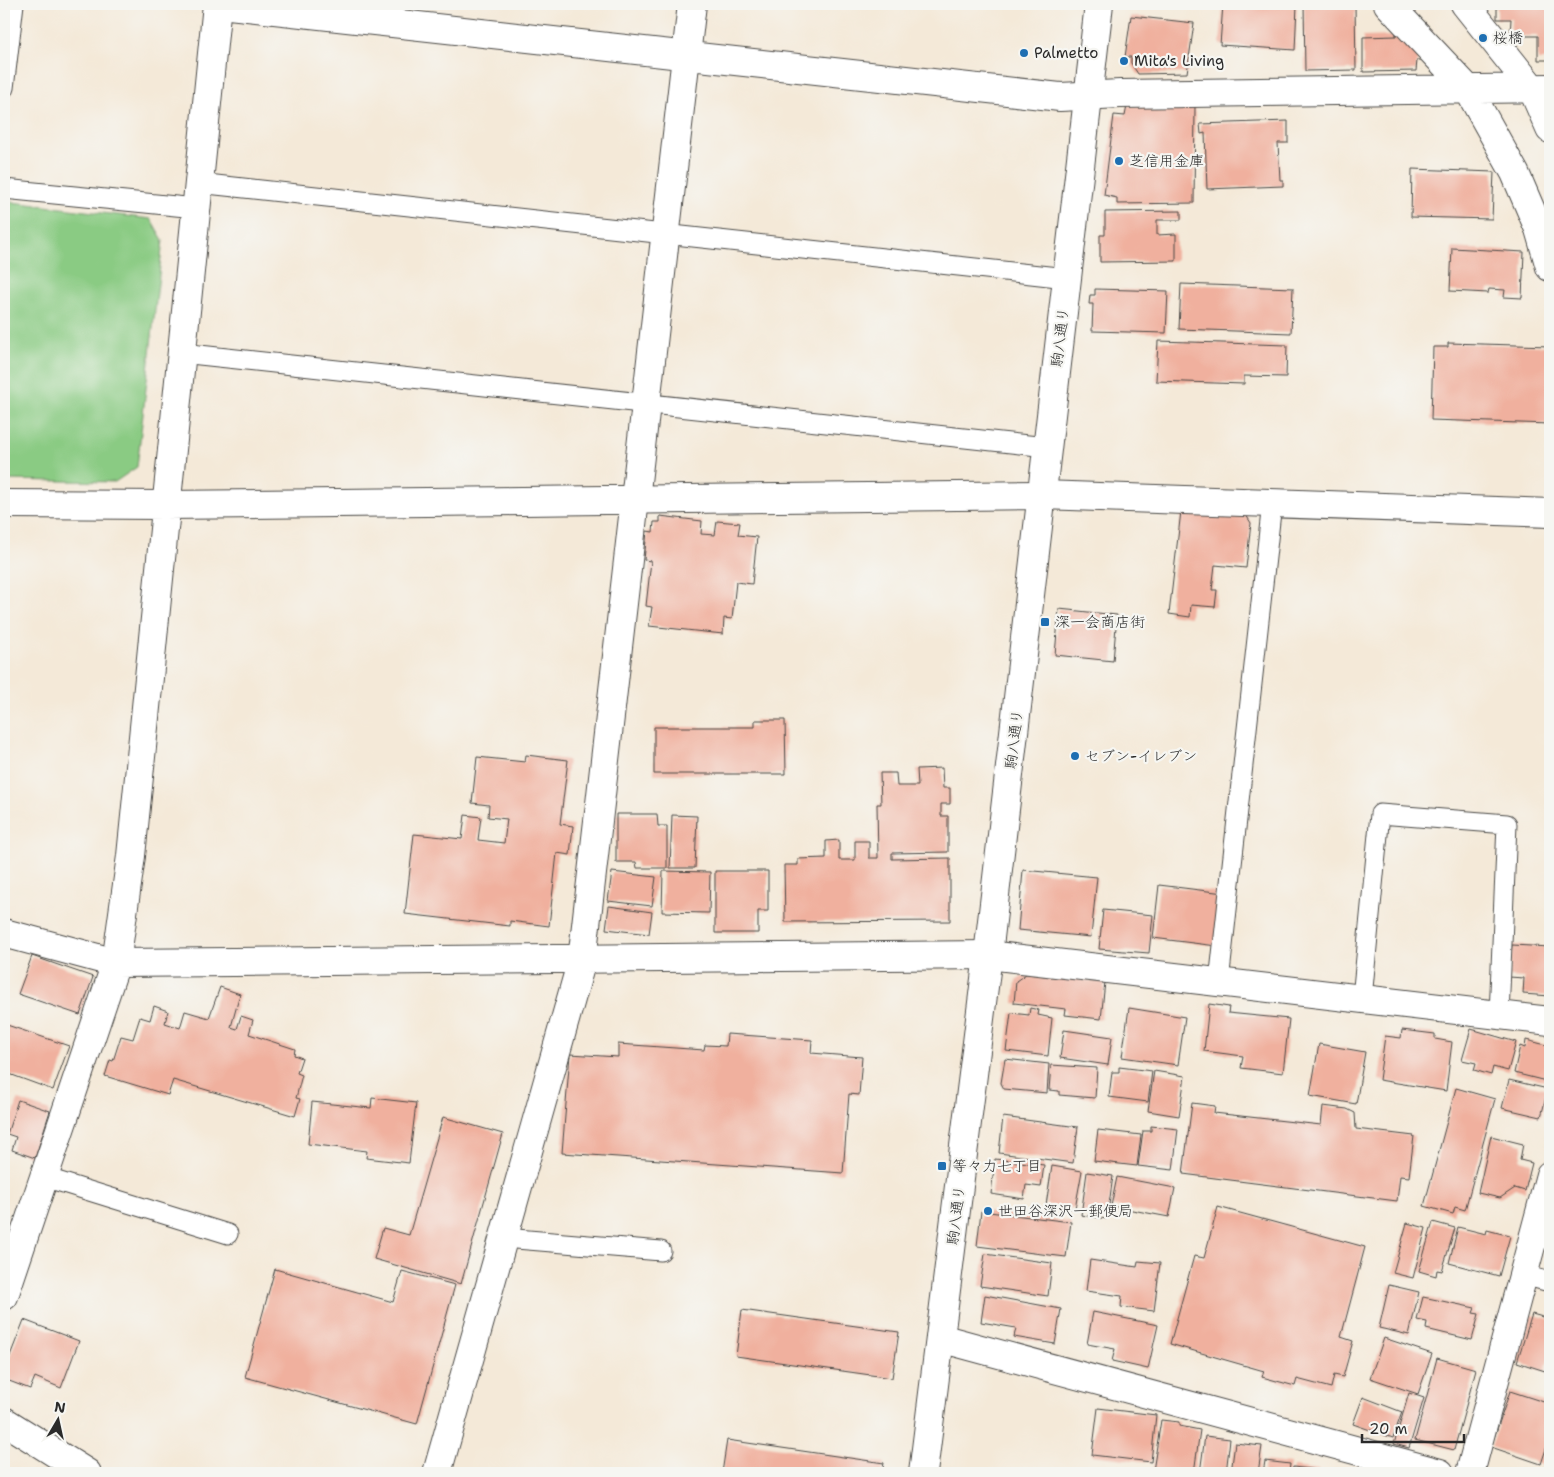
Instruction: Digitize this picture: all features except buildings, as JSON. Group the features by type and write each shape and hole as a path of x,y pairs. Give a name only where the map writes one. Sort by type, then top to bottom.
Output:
{"street":[{"path":"4,1296 116,963 131,856 197,195 219,4 1060,97 1541,88"},
{"path":"438,1473 582,960 692,4"},
{"name":"駒八通り","path":"923,1473 988,955 1099,4"},
{"path":"1388,4 1468,88 1515,173 1539,229 1550,267"},
{"path":"1465,4 1541,88 1550,129"},
{"path":"4,504 165,505 1042,495 1550,513"},
{"path":"4,933 116,963 988,955 1550,1021"},
{"path":"1470,1473 1550,1175"},
{"path":"940,1338 1440,1473"},
{"path":"4,1421 87,1473"}],"lane":[{"path":"4,88 14,4"},
{"path":"4,188 197,195 665,232 1067,278"},
{"path":"181,353 1047,447"},
{"path":"1219,982 1272,503"},
{"path":"1362,998 1380,814 1507,824 1499,1015"},
{"path":"44,1177 228,1234"},
{"path":"504,1238 661,1251"},
{"path":"1524,1274 1550,1282"}],"green space":[{"path":"4,201 151,219 163,240 137,467 115,482 4,480"}],"place":[{"name":"桜橋","path":"1483,38"},
{"name":"Palmetto","path":"1024,53"},
{"name":"Mita's Living","path":"1124,61"},
{"name":"芝信用金庫","path":"1119,161"},
{"name":"深一会商店街","path":"1045,622"},
{"name":"セブン-イレブン","path":"1075,756"},
{"name":"等々力七丁目","path":"942,1166"},
{"name":"世田谷深沢一郵便局","path":"988,1211"}]}
